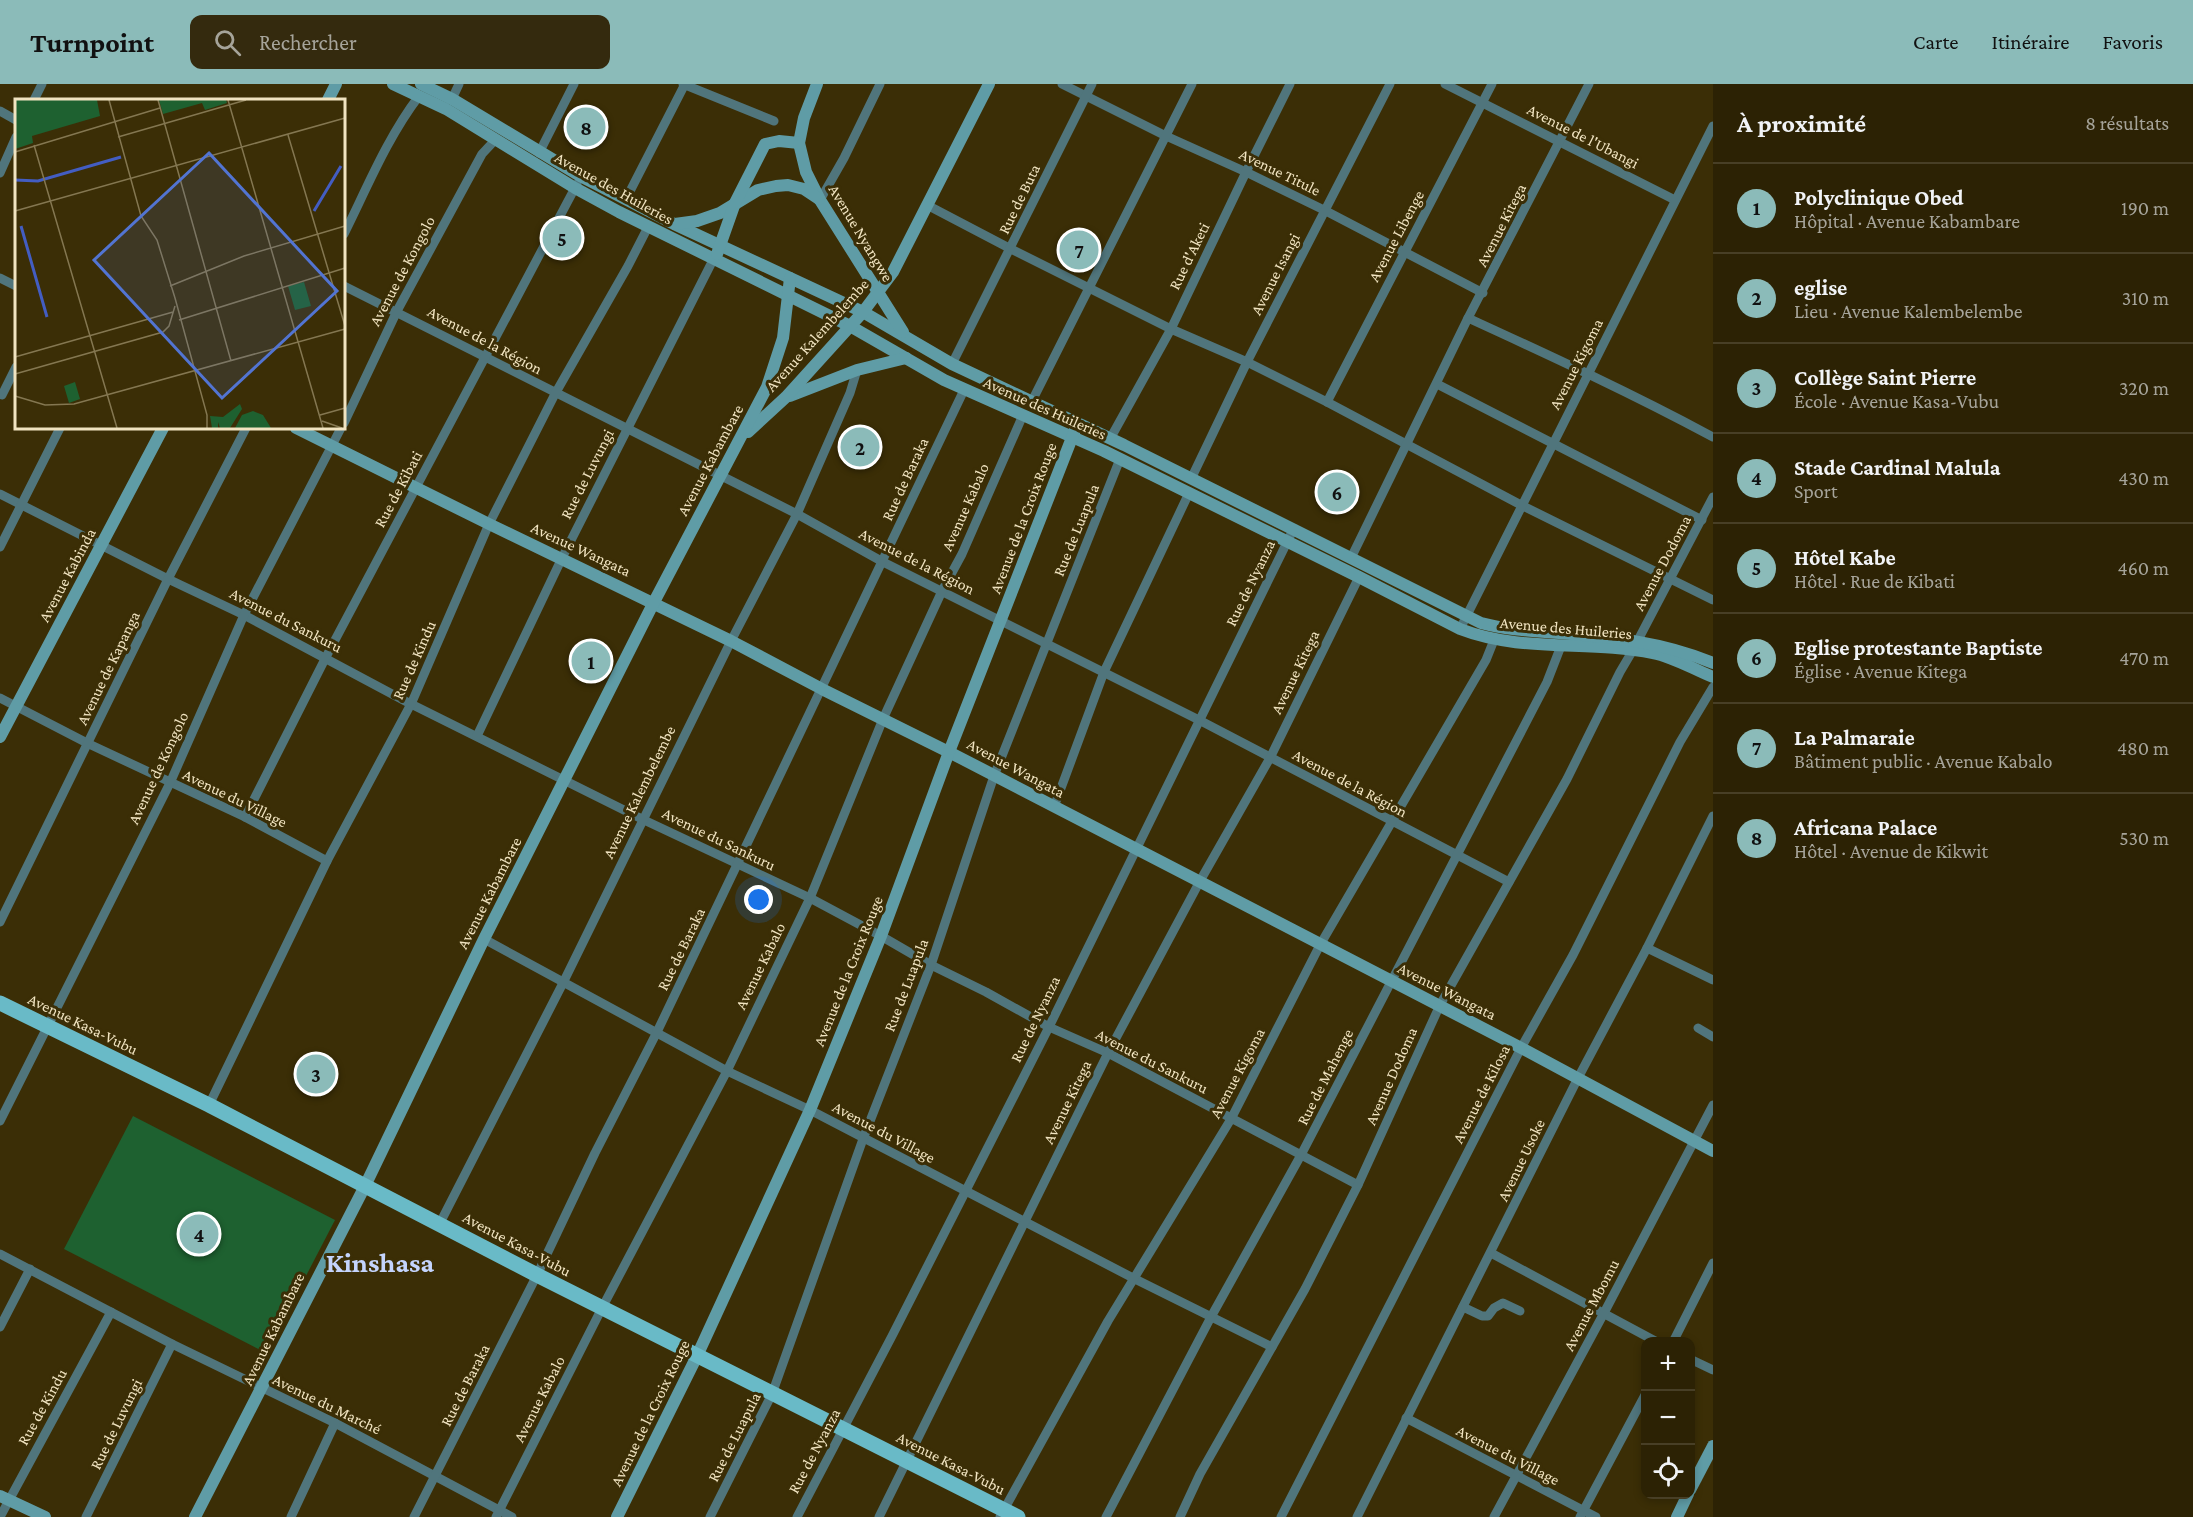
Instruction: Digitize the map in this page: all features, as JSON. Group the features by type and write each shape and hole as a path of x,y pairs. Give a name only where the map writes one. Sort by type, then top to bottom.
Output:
{"main road":[{"path":"328,99 336,84"},
{"name":"Avenue des Huileries","path":"393,84 452,99 539,153 674,224 863,312 952,364 1110,438 1481,623 1635,646 1713,677"},
{"name":"Avenue Nyangwe","path":"817,84 804,118 799,143 806,172 820,200 906,336"},
{"name":"Avenue Kalembelembe","path":"740,439 786,397 863,312 893,272 989,84"},
{"name":"Avenue des Huileries","path":"420,90 446,109 575,188 648,227 850,326 964,390 1120,459 1460,629 1494,640 1561,646 1669,647 1713,663"},
{"path":"713,260 721,247 735,203 765,144 779,141 799,143"},
{"path":"674,224 697,221 720,213 758,190 788,185 804,189 820,200"},
{"name":"Avenue Kabambare","path":"195,1517 365,1186 484,939 654,602 767,387 780,352 790,278"},
{"path":"786,397 857,370 906,358"},
{"name":"Avenue de la Croix Rouge","path":"616,1517 697,1356 810,1110 881,936 949,752 1077,423"},
{"name":"Avenue Kabinda","path":"0,737 162,429"},
{"name":"Avenue Wangata","path":"298,429 731,640 822,689 1440,1005 1713,1150"},
{"name":"Avenue Kasa-Vubu","path":"0,1003 440,1223 537,1275 1008,1515"},
{"path":"1695,1480 1713,1446"},
{"path":"4,1498 45,1517"},
{"path":"1677,1517 1686,1499"}],"street":[{"path":"34,99 42,84"},
{"path":"452,99 459,84"},
{"path":"539,153 574,84"},
{"path":"626,199 684,84 774,121"},
{"path":"820,200 844,158 880,84"},
{"name":"Avenue Titule","path":"1062,84 1166,136 1246,171 1483,293"},
{"name":"Rue de Buta","path":"952,364 1092,84"},
{"path":"1032,401 1192,84"},
{"name":"Rue d'Aketi","path":"1110,438 1170,329 1290,84"},
{"name":"Avenue Isangi","path":"1191,479 1247,362 1390,84"},
{"name":"Avenue de l'Ubangi","path":"1445,84 1675,200"},
{"name":"Avenue Libenge","path":"1327,402 1492,84"},
{"name":"Avenue Kitega","path":"1351,558 1468,318 1483,293 1589,84"},
{"path":"345,232 392,139 420,90"},
{"path":"0,111 15,119"},
{"name":"Avenue Kigoma","path":"1460,629 1713,126"},
{"path":"0,173 15,139"},
{"name":"Avenue de Kongolo","path":"345,421 397,311 482,154 495,139"},
{"name":"Rue de Kibati","path":"244,817 326,657 582,177"},
{"path":"927,204 1170,329 1247,362 1327,402 1521,505 1713,600"},
{"name":"Rue de Kindu","path":"209,1106 327,861 411,704 489,524 555,394 648,227"},
{"name":"Rue de Luvungi","path":"477,736 562,558 713,260"},
{"path":"0,278 15,286"},
{"name":"Avenue de la Région","path":"345,286 797,514 883,562 1198,720 1509,882"},
{"path":"1468,318 1655,406 1713,437"},
{"path":"2,395 15,369"},
{"name":"Avenue Kalembelembe","path":"440,1223 563,983 731,640 797,514 850,393 857,370"},
{"path":"1437,384 1713,524"},
{"name":"Rue de Baraka","path":"414,1517 657,1032 964,390"},
{"name":"Avenue Kabalo","path":"497,1514 727,1071 810,898 883,719 942,591 962,554 1023,415"},
{"path":"0,547 60,429"},
{"name":"Avenue de Kapanga","path":"0,922 168,579 245,429"},
{"name":"Avenue de Kongolo","path":"0,1121 170,783 244,615 341,429"},
{"name":"Rue de Luapula","path":"710,1517 772,1394 863,1139 931,965 994,776 1120,459"},
{"path":"1054,807 1104,672 1189,493"},
{"name":"Avenue du Sankuru","path":"0,494 244,615 411,704 644,820 810,898 1049,1027 1108,1053 1358,1185"},
{"name":"Avenue Dodoma","path":"1180,1517 1200,1474 1305,1289 1358,1185 1440,1005 1567,779 1620,672 1713,497"},
{"name":"Rue de Nyanza","path":"797,1517 1049,1027 1293,530"},
{"name":"Avenue Kitega","path":"879,1517 1108,1053 1270,758 1359,577"},
{"name":"Avenue Kigoma","path":"1008,1515 1108,1321 1230,1119 1320,945 1486,660 1494,640"},
{"name":"Rue de Mahenge","path":"1106,1517 1211,1317 1301,1155 1390,981 1458,855 1547,682 1561,646"},
{"name":"Avenue de Kilosa","path":"1281,1517 1521,1048 1573,955 1680,742 1713,687"},
{"name":"Avenue du Village","path":"0,698 88,744 244,817 327,861"},
{"name":"Avenue Usoke","path":"1357,1517 1713,816"},
{"name":"Avenue du Village","path":"484,939 727,1071 810,1110 965,1192 1272,1347"},
{"path":"1647,948 1713,980"},
{"path":"1698,1028 1713,1037"},
{"name":"Avenue Mbomu","path":"1494,1517 1713,1105"},
{"path":"1491,1253 1649,1337"},
{"name":"Avenue du Marché","path":"0,1254 172,1344 335,1423 435,1475 497,1514 512,1517"},
{"path":"1675,1337 1713,1263"},
{"path":"0,1327 30,1269"},
{"path":"1463,1307 1482,1316 1488,1316 1494,1308 1503,1303 1520,1311"},
{"name":"Rue de Kindu","path":"0,1517 4,1498 111,1312"},
{"name":"Rue de Luvungi","path":"86,1517 172,1344"},
{"path":"1695,1361 1713,1370"},
{"path":"1582,1514 1641,1403"},
{"name":"Avenue du Village","path":"1406,1418 1582,1514 1596,1517"},
{"path":"291,1517 335,1423"}],"green space":[{"path":"133,1116 335,1220 266,1353 64,1249"}],"place":[{"name":"Africana Palace","path":"586,127"},
{"name":"Hôtel Kabe","path":"562,238"},
{"name":"La Palmaraie","path":"1079,250"},
{"name":"eglise","path":"860,447"},
{"name":"Eglise protestante Baptiste","path":"1337,492"},
{"name":"Polyclinique Obed","path":"591,661"},
{"name":"Collège Saint Pierre","path":"316,1074"},
{"name":"Stade Cardinal Malula","path":"199,1234"}],"district":[{"name":"Kinshasa","path":"380,1262"}]}
